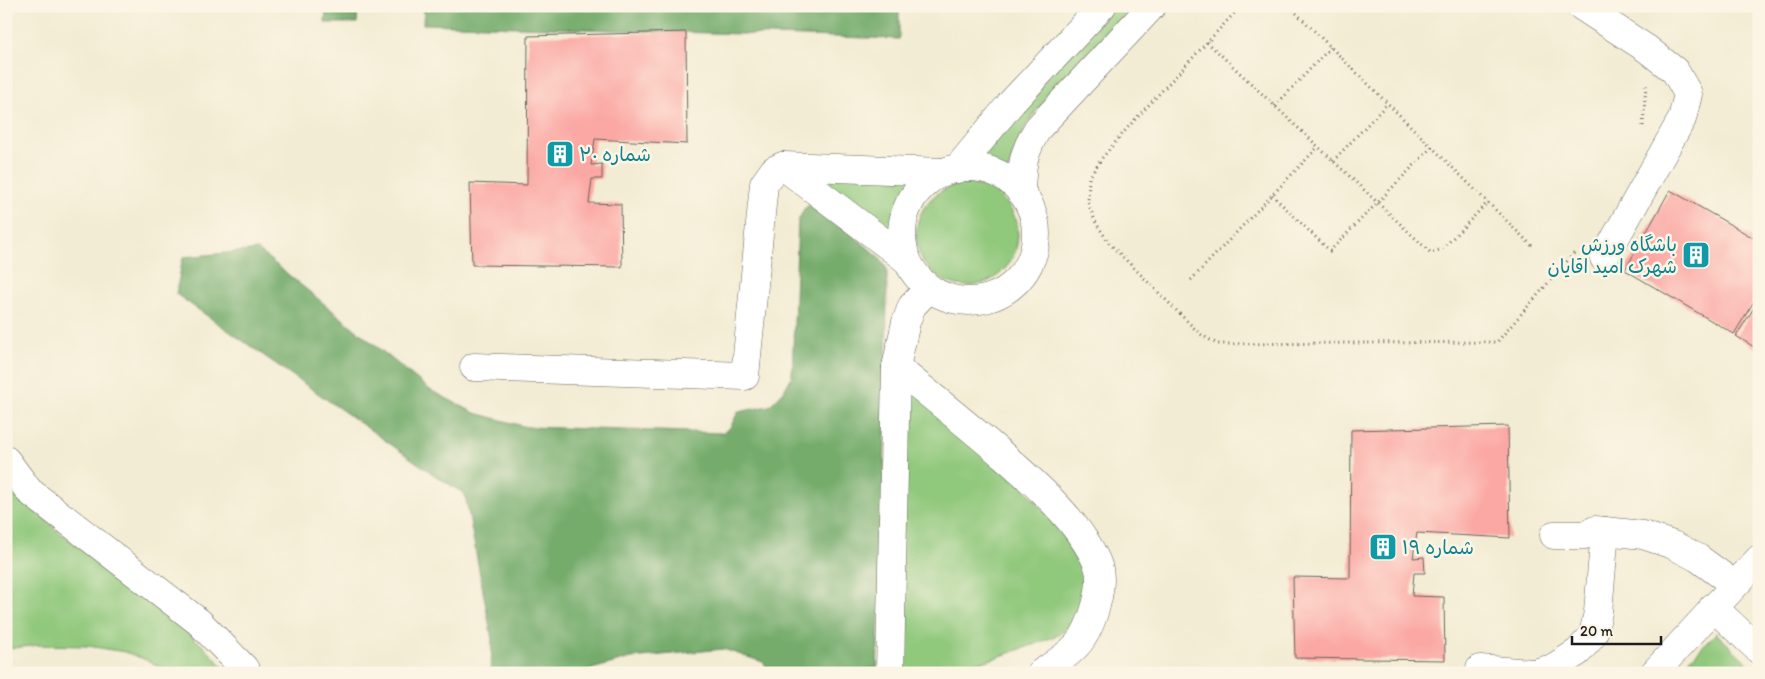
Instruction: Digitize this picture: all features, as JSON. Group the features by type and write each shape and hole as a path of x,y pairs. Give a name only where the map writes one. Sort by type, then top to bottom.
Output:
{"main road":[{"path":"474,367 745,376 764,184 774,170 783,166 950,170 974,168 993,171 1009,180 1021,192 1030,206 1035,224 1036,242 1031,259 1022,274 1010,287 995,295 978,300 961,300 944,296 929,288 916,275 907,260 902,243 902,226 906,209 915,194 927,181 950,170 1102,6"},
{"path":"1021,192 1022,163 1029,142 1038,128 1152,6"},
{"path":"1581,6 1647,49 1675,71 1688,94 1682,119 1604,258"},
{"path":"783,166 907,260"},
{"path":"890,673 896,367 906,322 912,306 929,288"},
{"path":"896,367 1029,478 1063,512 1098,564 1100,591 1090,621 1077,644 1041,673"},
{"path":"6,460 29,491 199,622 247,673"},
{"path":"1555,526 1585,535 1600,531 1643,535 1673,545 1698,558 1735,585"},
{"path":"1480,669 1534,673 1553,668 1578,652 1593,635 1598,612 1600,531"},
{"path":"1654,673 1759,559"},
{"path":"1714,607 1759,650"}],"path":[{"path":"1241,6 1130,124 1102,158 1089,178 1088,202 1096,223 1108,243 1200,334 1216,344 1497,342 1576,249"},
{"path":"1290,6 1533,246"},
{"path":"1207,42 1431,253 1442,249 1488,202"},
{"path":"1275,106 1331,47"},
{"path":"1642,132 1646,99 1647,49"},
{"path":"1333,161 1388,103"},
{"path":"1191,280 1318,147"},
{"path":"1272,195 1330,251 1432,147"}],"green space":[{"path":"326,6 358,6 357,23 325,23"},
{"path":"424,6 899,6 899,39 423,24"},
{"path":"1115,6 1133,6 1054,89 1027,123 1008,171 973,157"},
{"path":"918,171 896,211 894,246 807,172"},
{"path":"967,184 987,188 1003,199 1014,215 1018,235 1014,255 1003,271 987,282 967,286 947,282 931,271 920,255 916,235 920,215 931,199 947,188"},
{"path":"813,202 879,257 887,269 886,409 877,673 771,673 763,662 723,649 631,658 578,673 491,673 492,639 465,494 436,476 176,294 183,257 258,250 430,390 475,413 527,427 722,433 730,428 738,412 769,406 784,391 792,376 798,221 804,209"},
{"path":"901,380 1021,484 1066,536 1088,575 1084,610 1072,624 1058,635 986,661 952,666 950,673 899,673"},
{"path":"6,485 57,530 167,615 204,647 229,673 170,673 147,660 125,652 88,646 38,645 6,649"},
{"path":"1716,633 1756,671 1754,673 1677,673"}],"building":[{"name":"شماره ۲۰","path":"686,32 687,144 595,139 591,165 602,164 602,179 592,179 589,203 621,204 622,267 472,265 470,183 527,185 528,36"},
{"name":"باشگاه ورزش شهرک امید اقایان","path":"1670,190 1759,241 1759,293 1734,334 1625,270"},
{"path":"1759,300 1759,350 1736,336"},
{"name":"شماره ۱۹","path":"1508,426 1510,538 1417,533 1413,558 1424,557 1425,573 1414,573 1412,596 1444,597 1445,660 1295,658 1293,577 1350,578 1351,430"}],"place":[{"name":"شماره ۲۰","path":"560,154"},
{"name":"باشگاه ورزش شهرک امید اقایان","path":"1696,255"},
{"name":"شماره ۱۹","path":"1383,547"}]}
